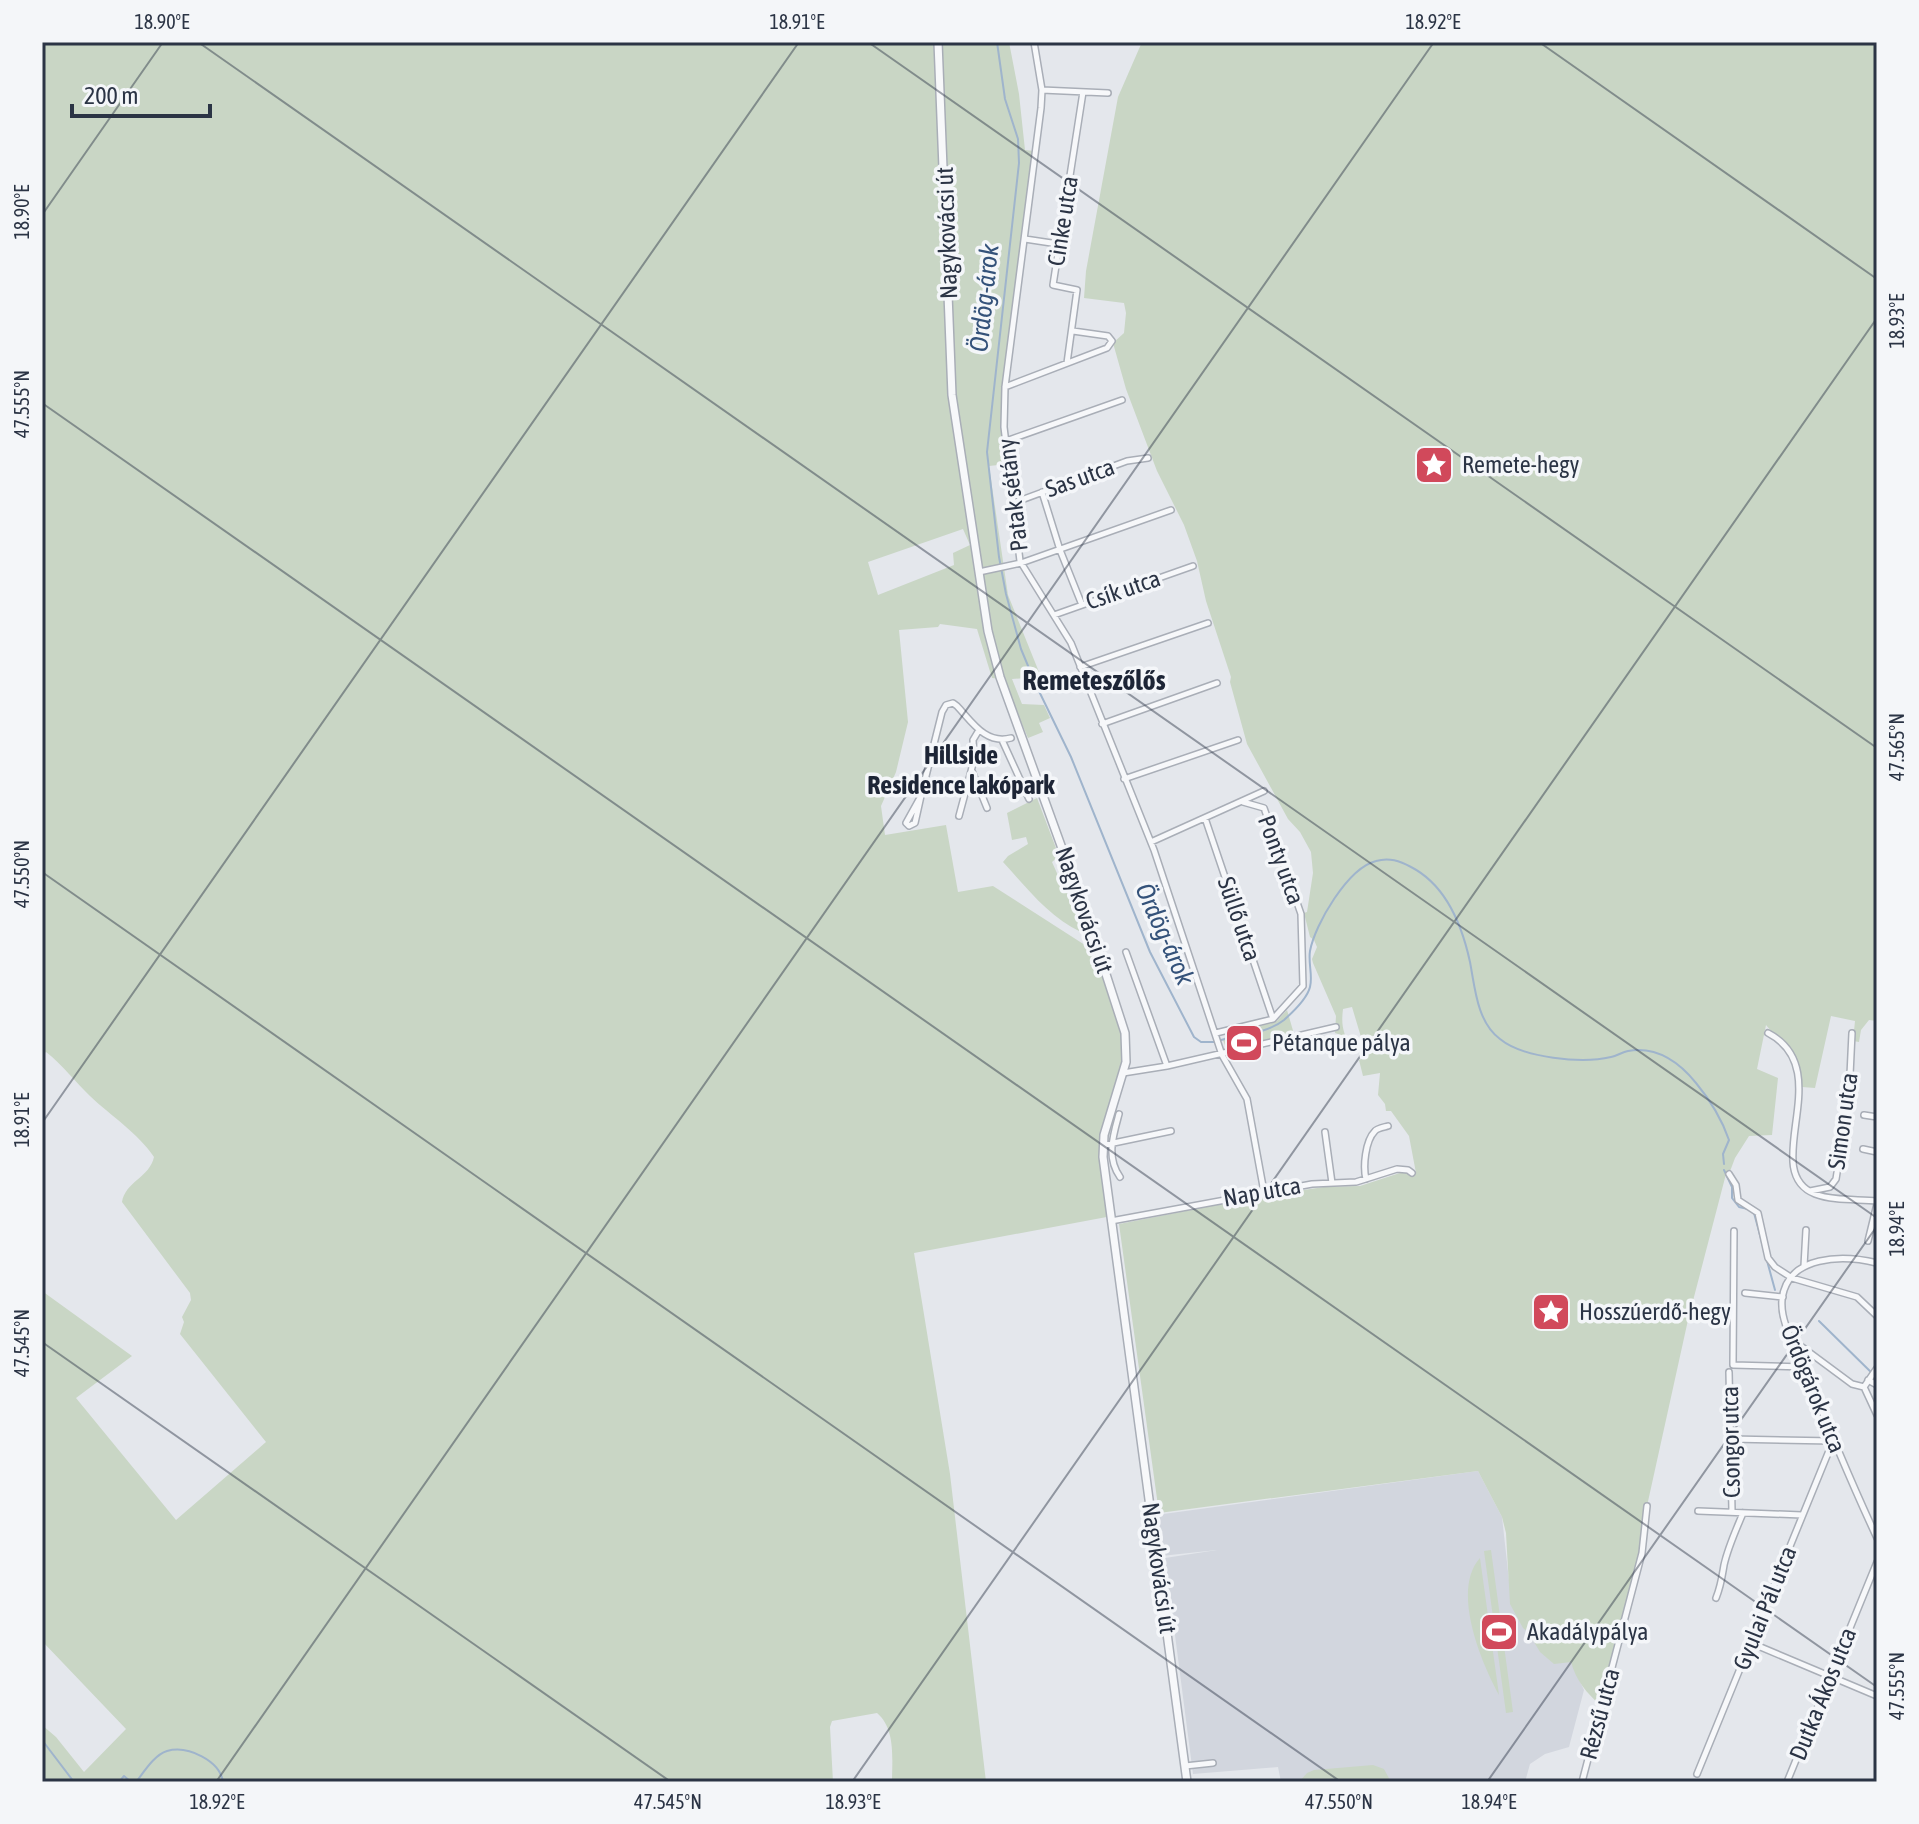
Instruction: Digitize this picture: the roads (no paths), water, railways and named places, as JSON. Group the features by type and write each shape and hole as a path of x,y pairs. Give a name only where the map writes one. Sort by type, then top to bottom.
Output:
{"street":[{"name":"Nagykovácsi út","path":"938,42 952,395 988,633 1000,677 1093,934 1125,1033 1127,1052 1107,1144 1111,1221 1187,1782"},
{"name":"Patak sétány","path":"1034,42 1042,90 1038,144 1005,387 1006,441 1021,563 1069,639 1151,842 1221,1051 1247,1099 1264,1192"},
{"path":"1042,90 1108,93"},
{"name":"Cinke utca","path":"1067,363 1077,290 1053,285 1083,92"},
{"path":"1025,239 1058,244"},
{"path":"1005,387 1107,348 1112,341 1110,337 1073,331"},
{"path":"1006,441 1122,400"},
{"name":"Sas utca","path":"1013,503 1127,461 1148,458"},
{"path":"1042,492 1082,605"},
{"path":"979,572 1021,563 1171,510"},
{"name":"Csík utca","path":"1054,615 1193,566"},
{"path":"1080,668 1208,623"},
{"path":"1102,724 1217,683"},
{"path":"921,796 906,823 909,826 915,823 946,705 953,703 979,730 993,738 1011,738"},
{"path":"959,816 974,760 973,740 979,730"},
{"path":"1002,740 1029,799"},
{"path":"1124,779 1238,740"},
{"path":"971,770 987,808"},
{"path":"1151,842 1264,791"},
{"name":"Ponty utca","path":"1243,802 1264,808 1300,911 1303,982 1300,993 1273,1019"},
{"name":"Süllő utca","path":"1205,818 1273,1019"},
{"path":"1126,952 1167,1066"},
{"path":"1216,1033 1273,1019"},
{"path":"1123,1073 1167,1066 1221,1051 1336,1027"},
{"path":"1768,1033 1783,1041 1796,1066 1800,1091 1790,1156 1796,1174 1809,1191 1877,1203 1868,1241"},
{"name":"Simon utca","path":"1809,1191 1830,1187 1836,1179 1849,1096 1852,1033"},
{"path":"1119,1114 1107,1144 1120,1177"},
{"path":"1864,1115 1877,1117"},
{"path":"1366,1179 1364,1160 1373,1133 1378,1128 1388,1126"},
{"path":"1107,1144 1171,1131"},
{"path":"1325,1132 1332,1183"},
{"path":"1863,1149 1877,1152"},
{"name":"Nap utca","path":"1111,1221 1264,1192 1366,1179 1399,1168 1412,1173"},
{"path":"1729,1174 1736,1185 1740,1202 1758,1213 1772,1264 1792,1278 1857,1297 1877,1316"},
{"path":"1806,1230 1804,1267 1839,1258 1877,1263"},
{"name":"Csongor utca","path":"1734,1231 1733,1365 1804,1367"},
{"name":"Ördögárok utca","path":"1804,1267 1792,1278 1783,1297 1784,1317 1833,1441 1877,1538"},
{"path":"1745,1293 1783,1297"},
{"path":"1793,1340 1852,1384 1864,1387"},
{"path":"1864,1387 1876,1369"},
{"name":"Csongor utca","path":"1729,1372 1732,1511"},
{"path":"1869,1378 1877,1385"},
{"path":"1864,1387 1877,1415"},
{"path":"1731,1439 1833,1441"},
{"name":"Gyulai Pál utca","path":"1697,1774 1833,1441"},
{"name":"Rézsű utca","path":"1582,1782 1642,1553 1647,1506"},
{"path":"1698,1511 1802,1515"},
{"path":"1716,1598 1724,1577 1730,1544 1743,1513"},
{"name":"Dutka Ákos utca","path":"1787,1782 1877,1562"},
{"path":"1751,1643 1877,1696"},
{"path":"1185,1766 1213,1763"}],"waterway":[{"name":"Ördög-árok","path":"997,42 1005,99 1018,139 1019,163 987,452 1006,594 1021,649 1071,757 1150,952 1194,1037 1201,1042 1214,1042"},
{"name":"Ördög-árok","path":"1221,1040 1270,1028 1295,1009 1310,987 1310,951 1318,927 1334,898 1365,866 1376,861 1394,860 1407,865 1434,884 1451,907 1467,948 1482,1014 1492,1032 1510,1046 1553,1058 1599,1059 1639,1050 1658,1053 1675,1062 1706,1096 1719,1117 1729,1140 1723,1154 1724,1164"},
{"name":"Ördög-árok","path":"1724,1170 1732,1187 1732,1198 1739,1207 1748,1209"},
{"name":"Ördög-árok","path":"1754,1213 1775,1290"},
{"name":"Ördög-árok","path":"1819,1321 1877,1378"},
{"path":"42,1740 74,1782"},
{"path":"136,1782 158,1756 175,1750 184,1750 210,1761 221,1774 223,1782"},
{"path":"119,1782 124,1776 131,1782"}],"place":[{"name":"Remete-hegy","path":"1434,465"},
{"name":"Pétanque pálya","path":"1244,1043"},
{"name":"Hosszúerdő-hegy","path":"1551,1312"},
{"name":"Akadálypálya","path":"1499,1632"}],"district":[{"name":"Remeteszőlős","path":"1094,680"},
{"name":"Hillside Residence lakópark","path":"961,770"}]}
